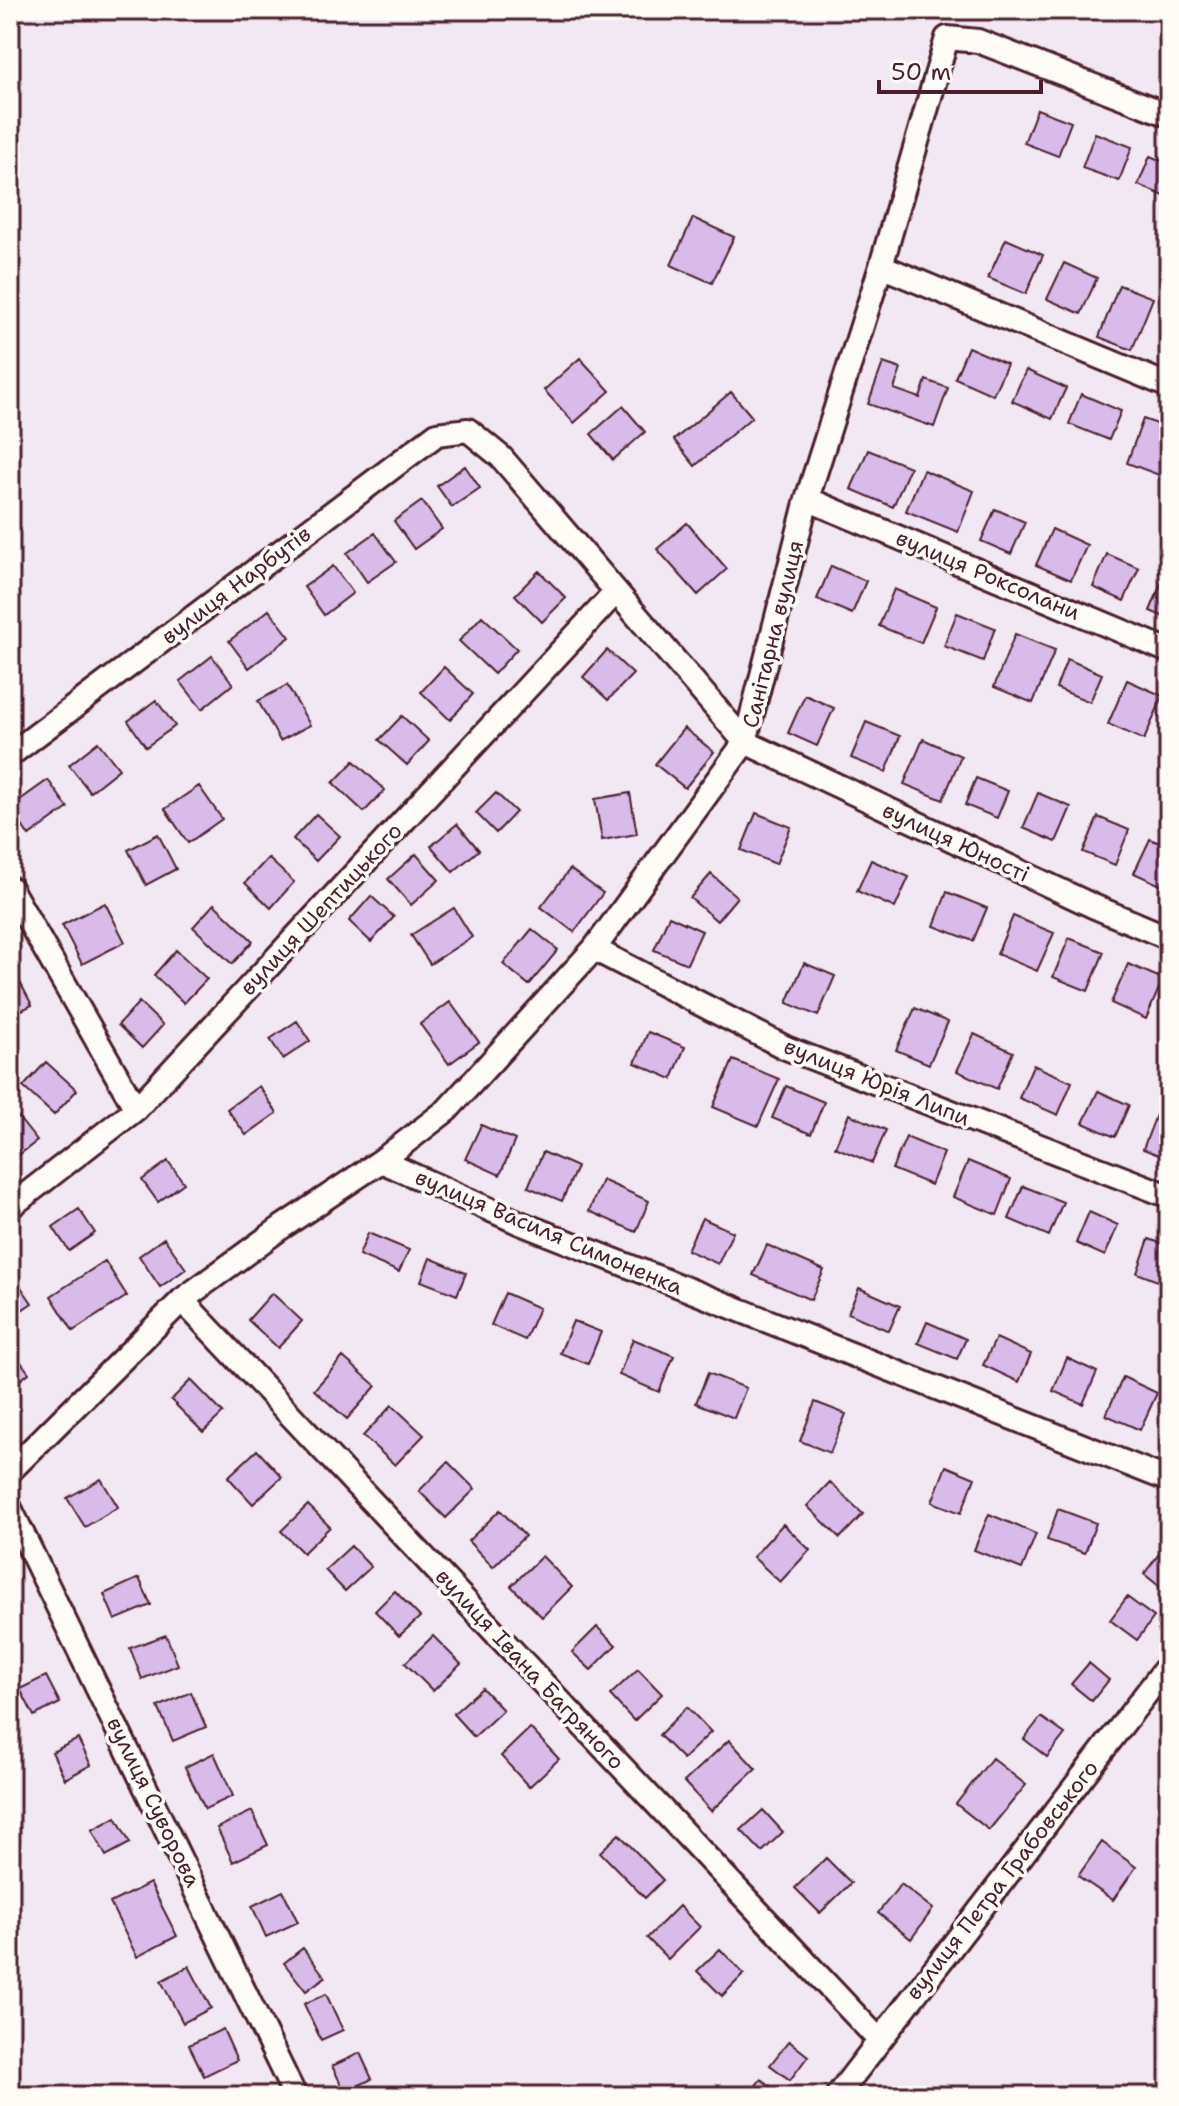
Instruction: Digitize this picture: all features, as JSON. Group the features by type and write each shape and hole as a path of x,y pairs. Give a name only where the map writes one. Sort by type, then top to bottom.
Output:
{"street":[{"name":"Санітарна вулиця","path":"381,1161 447,1110 594,949 745,742 807,499 881,266 947,38 978,41 1169,115"},
{"path":"881,266 1169,386"},
{"name":"вулиця Нарбутів","path":"10,755 437,434 468,430 501,457 615,593"},
{"name":"вулиця Роксолани","path":"807,499 1169,651"},
{"path":"615,593 745,742"},
{"name":"вулиця Шептицького","path":"10,1207 136,1109 615,593"},
{"name":"вулиця Юності","path":"745,742 1093,906 1169,938"},
{"path":"10,888 136,1109"},
{"name":"вулиця Юрія Липи","path":"594,949 786,1048 1169,1196"},
{"path":"10,1471 182,1300 282,1227 381,1161"},
{"name":"вулиця Василя Симоненка","path":"381,1161 520,1223 1169,1480"},
{"name":"вулиця Івана Багряного","path":"182,1300 878,2039"},
{"name":"вулиця Суворова","path":"10,1508 295,2096"},
{"name":"вулиця Петра Грабовського","path":"837,2096 1169,1664"}],"building":[{"path":"1037,109 1071,122 1058,156 1024,143"},
{"path":"1095,133 1132,147 1119,181 1082,168"},
{"path":"1150,156 1169,164 1169,198 1138,185"},
{"path":"693,218 734,237 712,283 671,265"},
{"path":"1006,239 1043,255 1026,294 988,278"},
{"path":"1064,263 1097,278 1081,314 1047,299"},
{"path":"1119,285 1153,298 1132,350 1099,337"},
{"path":"968,347 1007,364 993,395 955,378"},
{"path":"580,358 610,391 574,423 544,390"},
{"path":"883,363 901,369 894,389 920,398 926,380 948,388 934,427 868,404"},
{"path":"1026,370 1066,388 1052,419 1012,401"},
{"path":"731,392 752,417 695,466 674,440"},
{"path":"1081,394 1121,411 1109,440 1069,424"},
{"path":"623,406 645,432 613,460 591,434"},
{"path":"1143,419 1169,428 1169,448 1159,475 1127,463"},
{"path":"868,450 910,467 893,507 851,489"},
{"path":"465,466 480,488 452,507 437,486"},
{"path":"923,470 974,491 958,532 906,511"},
{"path":"422,501 442,529 414,549 394,521"},
{"path":"995,509 1025,522 1011,554 981,541"},
{"path":"687,523 727,569 698,595 657,549"},
{"path":"1052,529 1087,545 1071,580 1036,565"},
{"path":"375,533 396,562 367,582 347,553"},
{"path":"1107,554 1139,568 1124,601 1093,587"},
{"path":"333,566 353,593 324,615 304,587"},
{"path":"831,566 866,581 852,614 817,599"},
{"path":"539,571 566,598 542,622 515,595"},
{"path":"1163,579 1169,581 1169,619 1150,611"},
{"path":"894,589 936,607 921,643 879,626"},
{"path":"269,610 290,637 249,668 229,641"},
{"path":"957,613 995,628 983,661 944,646"},
{"path":"482,616 517,649 494,674 459,641"},
{"path":"1015,634 1055,650 1033,703 994,687"},
{"path":"607,650 633,674 608,700 583,677"},
{"path":"212,656 233,684 202,709 180,681"},
{"path":"1067,659 1102,674 1090,702 1056,688"},
{"path":"444,667 473,694 450,720 421,692"},
{"path":"1127,680 1163,696 1144,740 1108,724"},
{"path":"287,685 310,725 280,741 258,701"},
{"path":"805,695 834,708 817,746 788,733"},
{"path":"156,700 175,726 146,747 128,721"},
{"path":"402,716 429,741 407,765 379,740"},
{"path":"866,722 900,736 886,772 851,758"},
{"path":"684,728 714,752 685,788 655,764"},
{"path":"923,739 961,756 943,800 904,784"},
{"path":"98,742 119,769 90,792 69,765"},
{"path":"354,761 385,790 364,812 333,783"},
{"path":"976,778 1008,791 997,818 965,805"},
{"path":"48,780 68,808 29,836 10,807"},
{"path":"199,786 222,819 188,843 165,809"},
{"path":"496,793 516,812 496,833 476,813"},
{"path":"630,793 637,834 602,840 595,799"},
{"path":"1038,793 1071,807 1056,842 1023,828"},
{"path":"756,813 791,827 776,864 741,850"},
{"path":"316,814 340,836 316,861 293,839"},
{"path":"1098,817 1129,830 1115,865 1083,852"},
{"path":"457,824 479,850 453,872 431,846"},
{"path":"158,834 176,869 146,885 128,850"},
{"path":"1150,839 1169,847 1167,888 1134,873"},
{"path":"416,854 439,880 411,905 388,879"},
{"path":"268,858 294,882 271,908 245,883"},
{"path":"871,860 909,877 895,908 857,891"},
{"path":"570,869 603,893 574,932 541,907"},
{"path":"711,874 737,897 717,921 690,898"},
{"path":"947,892 987,908 973,941 934,926"},
{"path":"371,896 394,917 371,942 349,921"},
{"path":"105,903 125,942 82,964 62,925"},
{"path":"214,904 253,941 232,964 193,927"},
{"path":"454,908 472,937 430,964 411,935"},
{"path":"669,916 702,931 687,964 654,950"},
{"path":"1013,916 1054,933 1037,971 997,954"},
{"path":"532,929 558,950 529,985 503,964"},
{"path":"1069,938 1104,952 1088,991 1053,977"},
{"path":"176,950 207,979 184,1003 154,975"},
{"path":"804,963 835,976 818,1016 787,1003"},
{"path":"1128,964 1163,979 1146,1019 1111,1003"},
{"path":"10,968 32,1005 10,1016"},
{"path":"139,1002 163,1025 142,1048 118,1025"},
{"path":"450,1002 479,1042 449,1064 420,1024"},
{"path":"915,1008 948,1022 929,1064 896,1050"},
{"path":"297,1021 310,1041 283,1059 270,1039"},
{"path":"648,1032 685,1047 672,1079 635,1063"},
{"path":"974,1034 1013,1052 997,1089 957,1071"},
{"path":"733,1060 779,1079 758,1126 713,1107"},
{"path":"46,1062 77,1090 54,1115 23,1087"},
{"path":"1033,1065 1072,1082 1058,1115 1019,1098"},
{"path":"259,1086 277,1113 246,1135 227,1109"},
{"path":"786,1086 824,1102 811,1134 772,1118"},
{"path":"1098,1091 1129,1105 1115,1137 1083,1123"},
{"path":"10,1107 37,1141 10,1162"},
{"path":"849,1114 886,1130 872,1163 835,1147"},
{"path":"1156,1115 1169,1120 1169,1159 1143,1149"},
{"path":"481,1125 515,1140 500,1175 465,1159"},
{"path":"906,1137 944,1153 931,1185 892,1169"},
{"path":"543,1152 577,1167 562,1201 528,1187"},
{"path":"168,1161 184,1183 158,1202 142,1180"},
{"path":"968,1161 1011,1179 997,1215 953,1197"},
{"path":"602,1180 649,1201 636,1232 589,1211"},
{"path":"1023,1186 1063,1202 1049,1236 1009,1219"},
{"path":"79,1209 95,1233 69,1251 53,1227"},
{"path":"1089,1212 1118,1225 1105,1256 1076,1243"},
{"path":"702,1218 733,1232 718,1264 687,1250"},
{"path":"368,1233 409,1250 399,1272 359,1255"},
{"path":"164,1238 186,1269 160,1287 139,1256"},
{"path":"1149,1239 1169,1246 1168,1285 1137,1273"},
{"path":"767,1245 824,1270 811,1300 753,1275"},
{"path":"430,1258 466,1273 457,1295 421,1281"},
{"path":"105,1261 127,1296 73,1331 51,1296"},
{"path":"10,1271 32,1303 10,1318"},
{"path":"859,1288 900,1306 889,1331 848,1313"},
{"path":"272,1293 302,1321 278,1348 248,1320"},
{"path":"505,1293 539,1308 525,1340 491,1325"},
{"path":"573,1321 601,1332 588,1364 560,1353"},
{"path":"927,1322 966,1339 957,1359 918,1343"},
{"path":"996,1338 1031,1354 1019,1382 983,1365"},
{"path":"633,1339 674,1356 659,1392 619,1375"},
{"path":"10,1347 29,1373 10,1388"},
{"path":"343,1357 376,1386 347,1419 314,1390"},
{"path":"1067,1358 1097,1372 1083,1404 1053,1391"},
{"path":"708,1373 746,1388 734,1418 696,1403"},
{"path":"1123,1377 1157,1393 1140,1430 1106,1415"},
{"path":"191,1380 223,1413 203,1432 171,1400"},
{"path":"815,1402 846,1414 830,1453 800,1441"},
{"path":"392,1405 424,1435 395,1465 363,1436"},
{"path":"257,1450 282,1477 253,1504 228,1477"},
{"path":"448,1462 475,1489 446,1518 419,1491"},
{"path":"946,1466 975,1478 961,1513 932,1502"},
{"path":"101,1479 118,1507 85,1527 67,1498"},
{"path":"830,1482 863,1514 840,1538 807,1506"},
{"path":"308,1505 330,1527 303,1553 281,1531"},
{"path":"1058,1509 1096,1523 1085,1553 1047,1540"},
{"path":"500,1510 525,1536 493,1567 468,1541"},
{"path":"989,1514 1036,1534 1022,1569 974,1550"},
{"path":"783,1524 810,1550 780,1582 753,1557"},
{"path":"351,1546 371,1567 345,1591 325,1570"},
{"path":"1162,1550 1169,1556 1169,1594 1144,1574"},
{"path":"542,1556 572,1587 542,1617 511,1586"},
{"path":"139,1578 151,1605 115,1620 104,1594"},
{"path":"395,1591 420,1617 399,1636 375,1611"},
{"path":"1127,1597 1154,1617 1137,1640 1110,1620"},
{"path":"597,1627 616,1645 591,1670 572,1652"},
{"path":"166,1635 178,1665 142,1679 130,1648"},
{"path":"433,1636 461,1664 433,1691 405,1663"},
{"path":"1089,1663 1109,1680 1092,1701 1071,1684"},
{"path":"638,1669 662,1694 634,1721 610,1695"},
{"path":"46,1676 60,1703 34,1716 20,1689"},
{"path":"482,1688 503,1710 474,1737 453,1714"},
{"path":"191,1692 206,1727 173,1741 158,1707"},
{"path":"687,1707 711,1732 683,1759 659,1735"},
{"path":"1041,1717 1065,1734 1047,1757 1024,1739"},
{"path":"530,1728 559,1759 529,1787 501,1756"},
{"path":"78,1739 91,1765 65,1779 52,1752"},
{"path":"729,1740 756,1769 711,1811 684,1782"},
{"path":"214,1753 233,1796 205,1809 185,1767"},
{"path":"992,1758 1026,1785 989,1830 956,1804"},
{"path":"763,1810 783,1832 762,1852 741,1830"},
{"path":"252,1811 268,1845 233,1862 217,1828"},
{"path":"116,1817 130,1843 106,1856 92,1830"},
{"path":"619,1834 663,1880 645,1898 600,1852"},
{"path":"1102,1842 1136,1867 1113,1900 1078,1876"},
{"path":"826,1858 851,1883 820,1913 795,1888"},
{"path":"150,1883 177,1936 137,1957 110,1903"},
{"path":"901,1884 933,1909 911,1939 878,1913"},
{"path":"283,1891 298,1922 266,1937 252,1906"},
{"path":"679,1906 700,1927 668,1959 647,1938"},
{"path":"303,1948 325,1977 306,1991 284,1963"},
{"path":"720,1949 744,1974 722,1996 697,1971"},
{"path":"189,1966 211,2008 183,2023 161,1981"},
{"path":"326,1994 343,2030 321,2040 304,2004"},
{"path":"223,2029 237,2060 204,2076 189,2045"},
{"path":"789,2041 808,2056 790,2080 770,2065"},
{"path":"360,2053 372,2079 345,2092 332,2066"},
{"path":"761,2079 783,2096 748,2096"}]}
